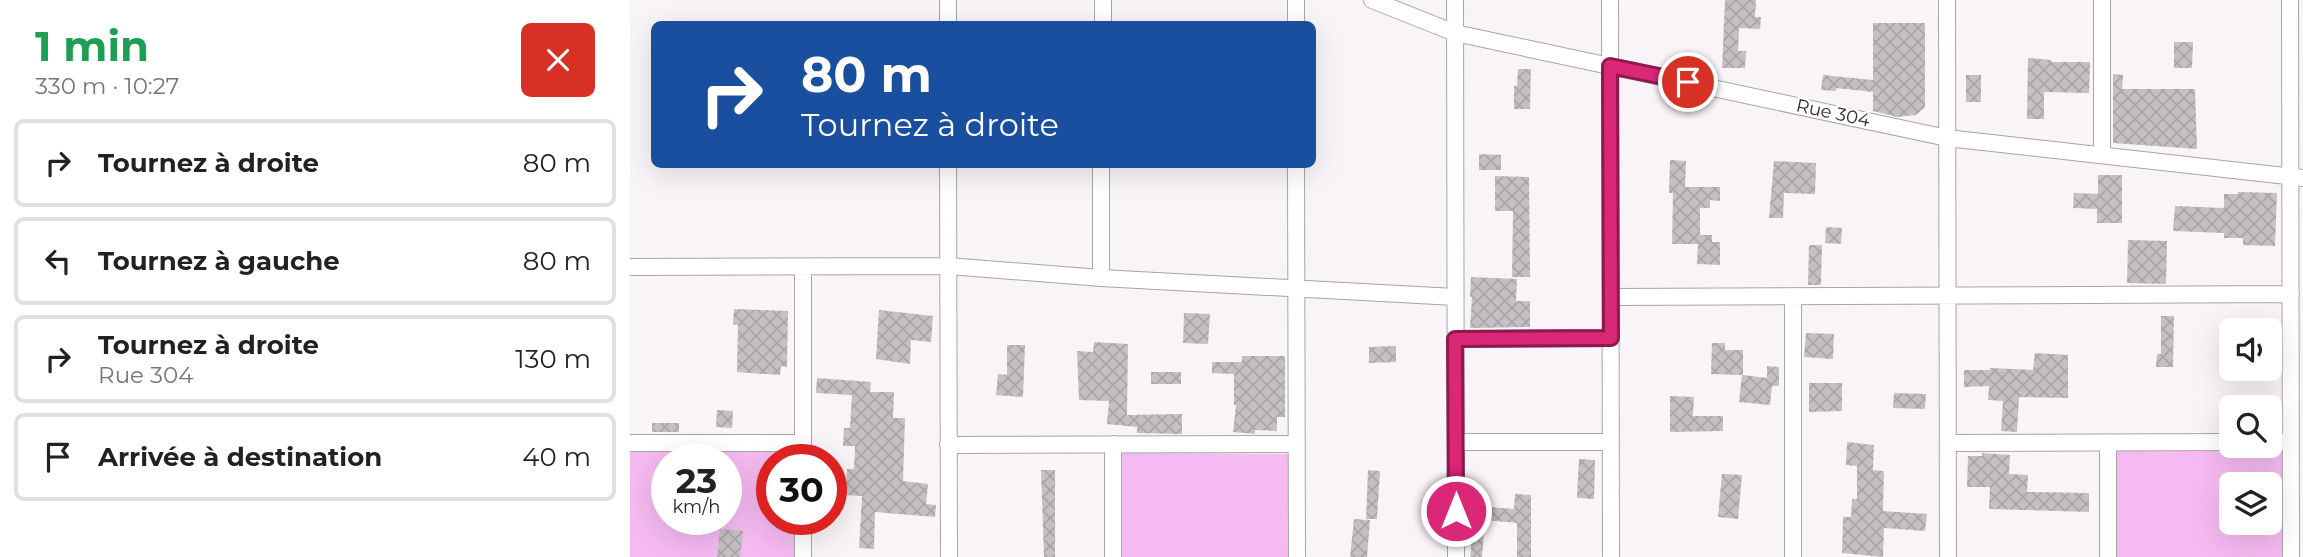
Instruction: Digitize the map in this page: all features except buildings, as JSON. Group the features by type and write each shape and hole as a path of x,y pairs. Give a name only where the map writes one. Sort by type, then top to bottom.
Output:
{"street":[{"path":"948,0 948,21"},
{"path":"1103,0 1103,21"},
{"path":"1296,0 1296,21"},
{"name":"Rue 304","path":"1372,0 1455,33 1947,138 2297,178"},
{"path":"1455,0 1456,557"},
{"path":"1610,0 1611,557"},
{"path":"1947,0 1948,557"},
{"path":"2102,0 2102,155"},
{"path":"2290,0 2297,178 2291,295 2291,557"},
{"path":"948,168 949,557"},
{"path":"1101,168 1101,278"},
{"path":"1296,168 1297,557"},
{"path":"630,267 948,266 1101,278 1455,297"},
{"path":"630,443 803,443 803,267"},
{"path":"1611,297 2291,295"},
{"path":"1793,296 1794,557"},
{"path":"1455,339 1611,338"},
{"path":"1456,442 1611,442"},
{"path":"1948,443 2219,442"},
{"path":"2282,442 2291,442"},
{"path":"948,445 1297,443"},
{"path":"2108,443 2108,557"},
{"path":"1113,444 1113,557"},
{"path":"803,535 803,557"}],"shaded area":[{"path":"630,449 651,449 651,535 742,535 742,450 756,450 756,535 797,535 796,557 630,557"},
{"path":"2115,450 2219,451 2219,458 2282,458 2282,451 2288,451 2287,557 2114,557"},
{"path":"1121,453 1294,454 1293,557 1120,557"}],"route":[{"path":"1456,511 1455,339 1611,338 1610,66 1688,82"}]}
